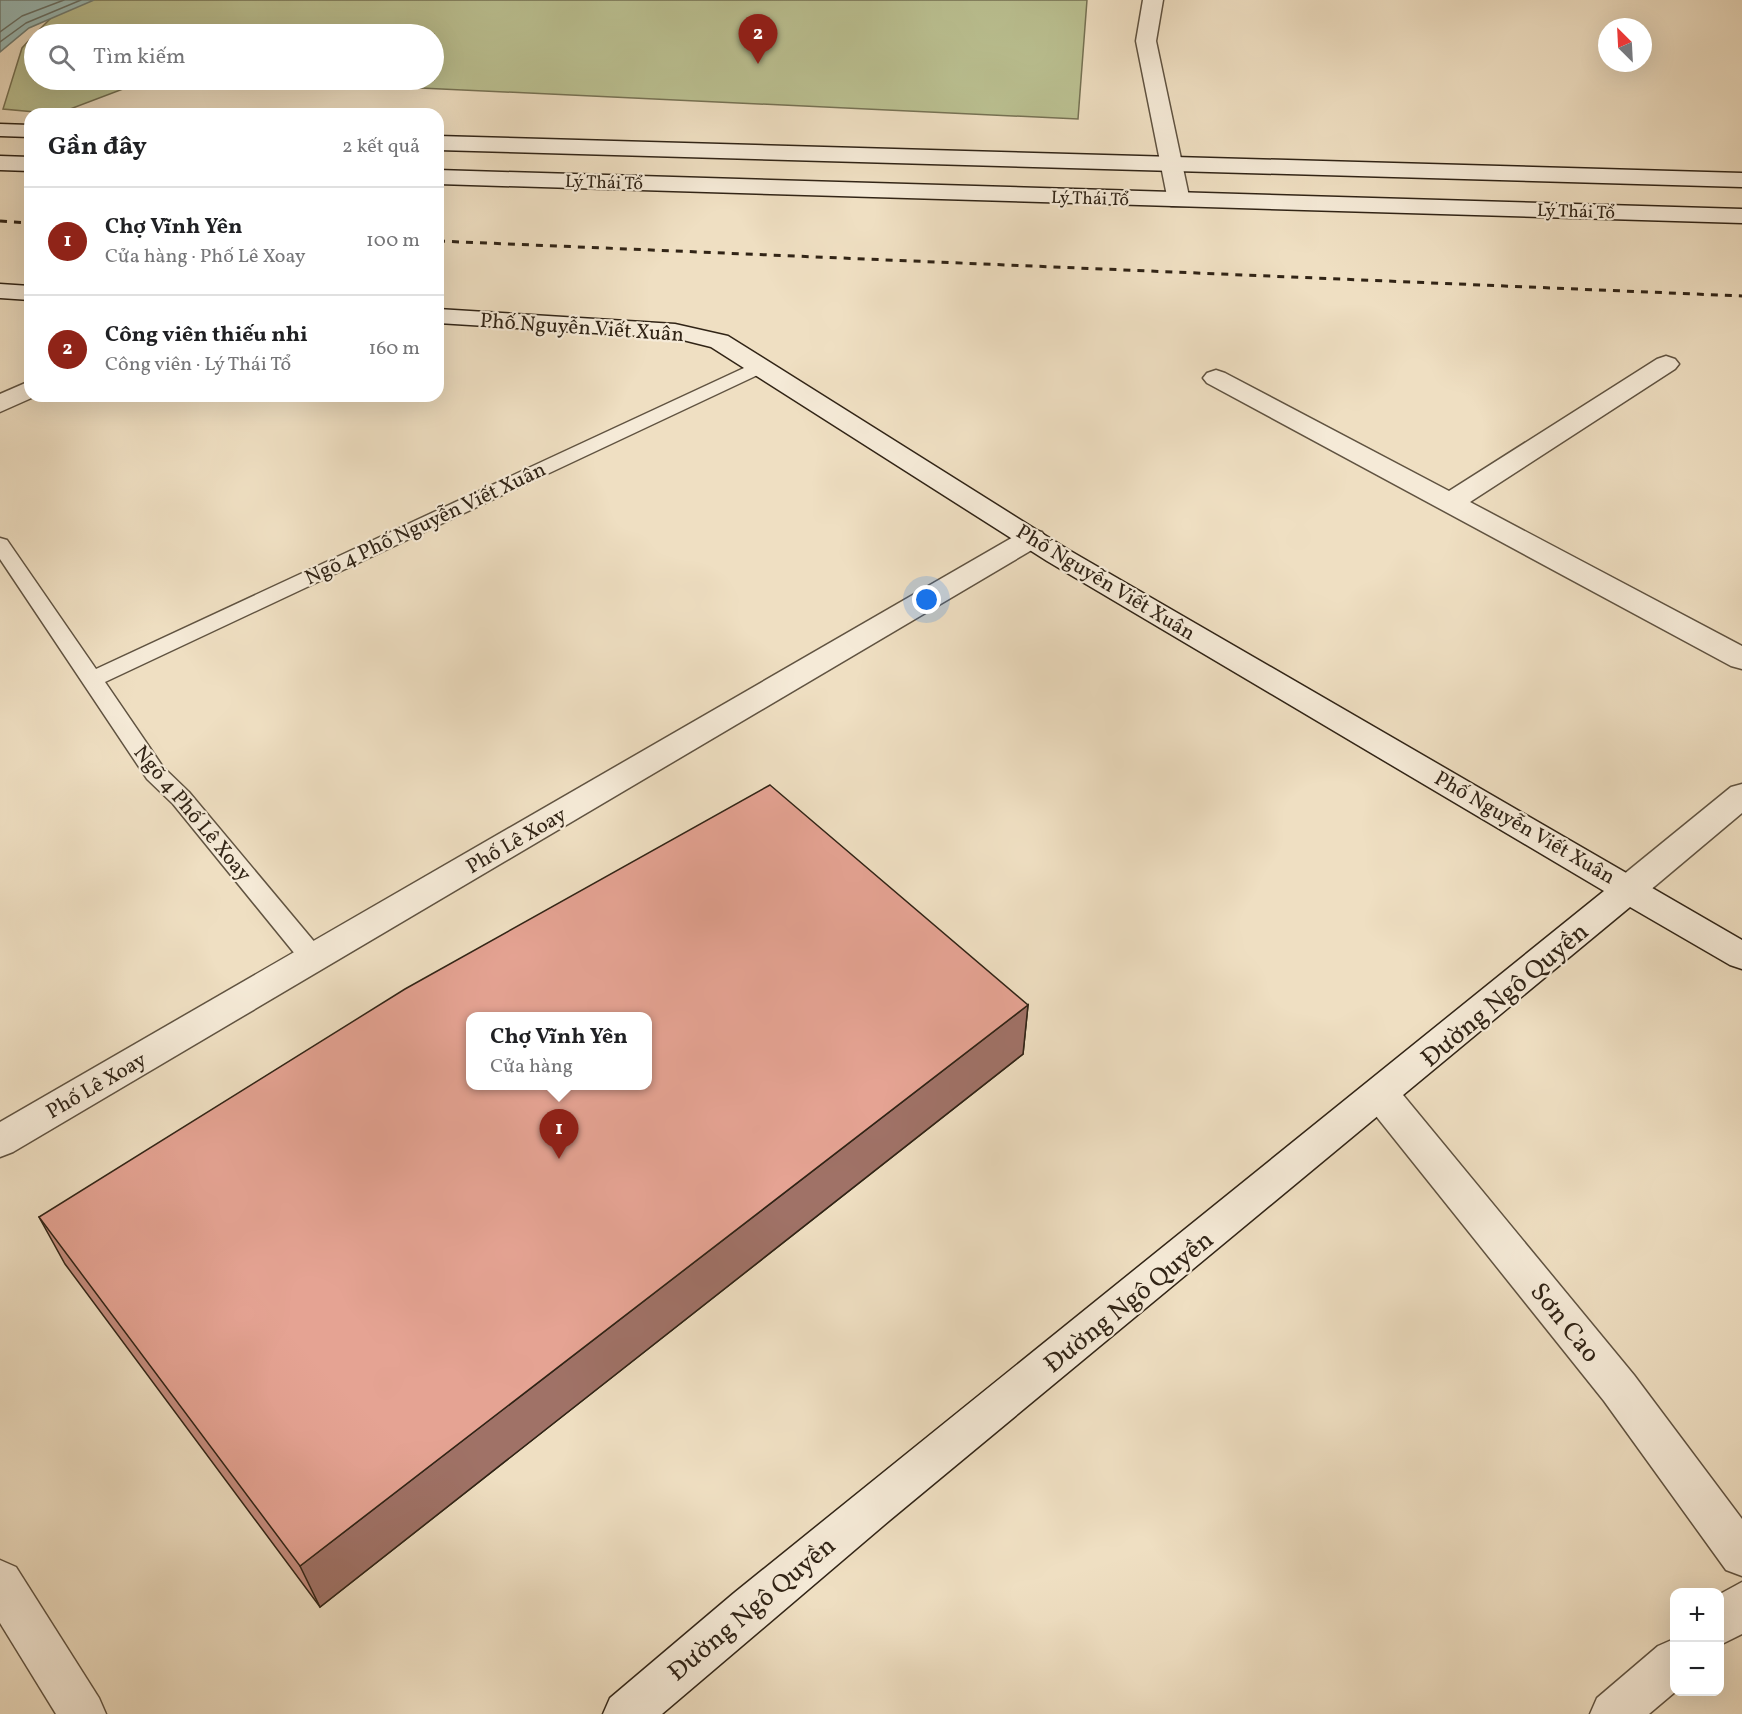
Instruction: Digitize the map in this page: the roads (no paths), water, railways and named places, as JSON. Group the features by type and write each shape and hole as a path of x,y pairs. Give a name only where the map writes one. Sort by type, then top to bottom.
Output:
{"street":[{"path":"1153,0 1146,41 1179,201"},
{"path":"0,130 24,130"},
{"name":"Lý Thái Tổ","path":"444,143 1742,180"},
{"path":"0,163 24,164"},
{"name":"Lý Thái Tổ","path":"444,177 1179,201 1742,216"},
{"path":"0,291 24,293"},
{"name":"Phố Nguyễn Viết Xuân","path":"444,316 675,331 719,342 1032,538 1742,956"},
{"path":"1450,503 1666,364"},
{"path":"1216,378 1742,658"},
{"path":"0,404 24,391"},
{"name":"Phố Lê Xoay","path":"0,1141 1032,538"},
{"name":"Đường Ngô Quyền","path":"626,1714 755,1603 1381,1095 1742,795"},
{"name":"Sơn Cao","path":"1381,1095 1619,1388 1742,1555"},
{"path":"0,1582 83,1714"},
{"path":"1724,1619 1742,1604"},
{"path":"1613,1714 1670,1665"}],"lane":[{"name":"Ngõ 4 Phố Nguyễn Viết Xuân","path":"92,680 759,367"},
{"name":"Ngõ 4 Phố Lê Xoay","path":"0,544 155,773 181,798 314,958"}],"water":[{"path":"0,0 94,0 38,24 24,24 24,32 0,52"}],"railway":[{"path":"0,221 24,223"},
{"path":"444,241 1742,296"}],"place":[{"name":"Công viên thiếu nhi","path":"758,64"},
{"name":"Chợ Vĩnh Yên","path":"559,1159"}]}
